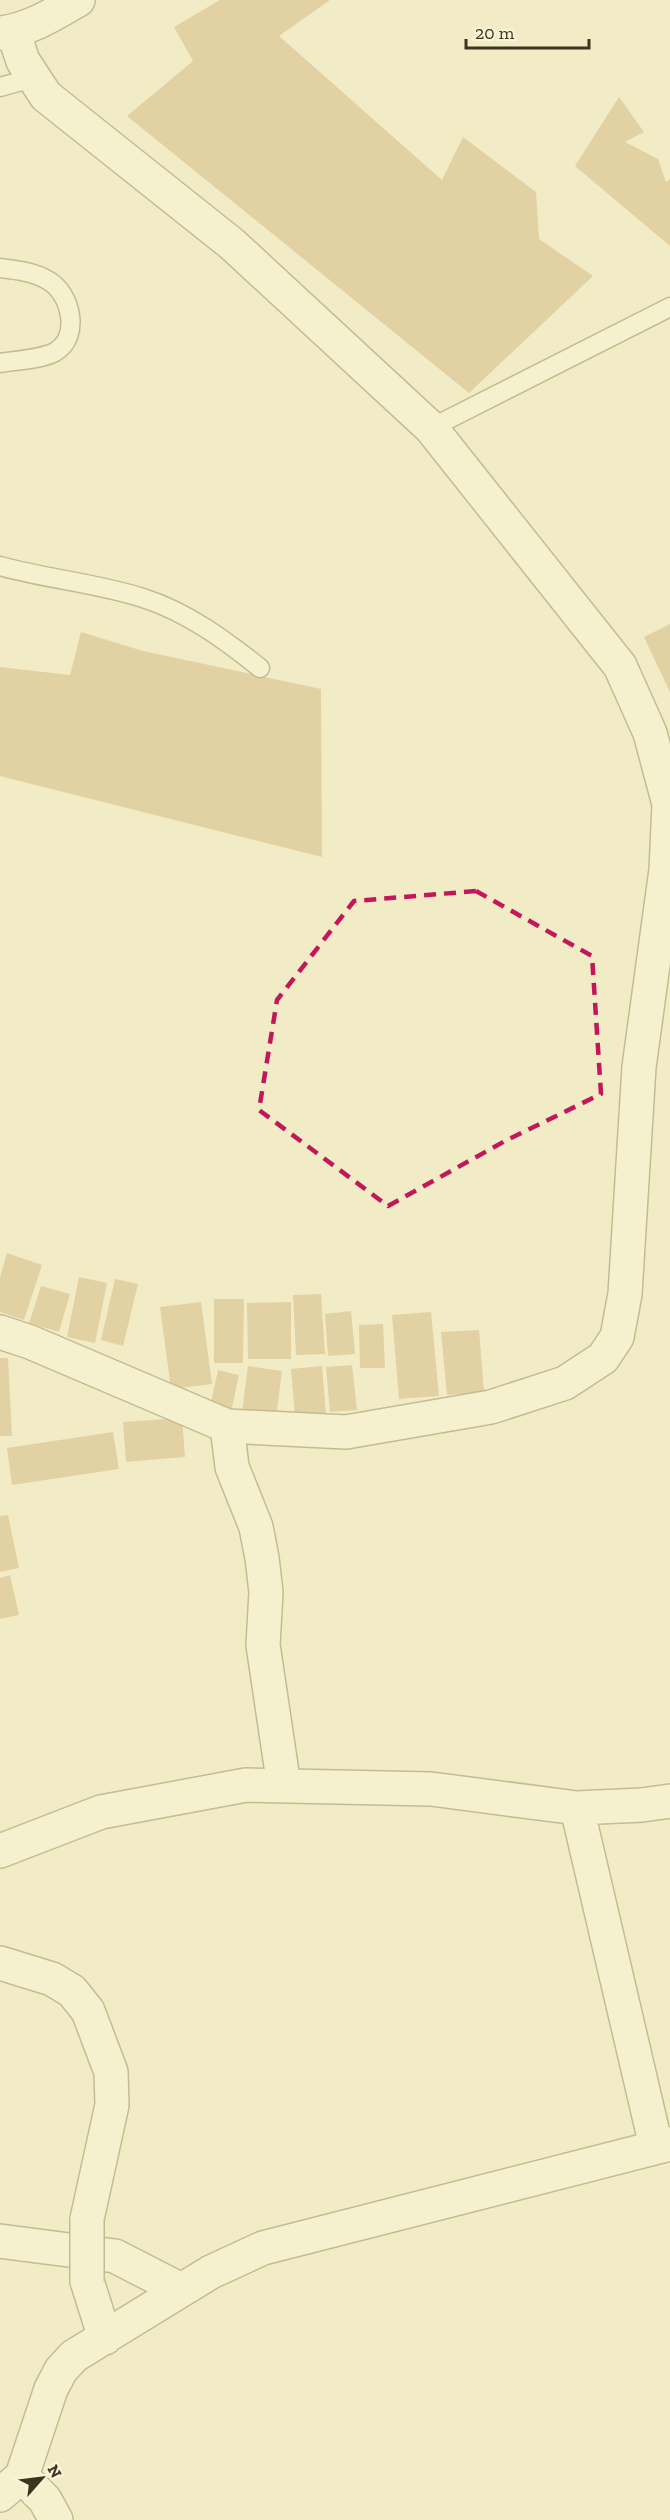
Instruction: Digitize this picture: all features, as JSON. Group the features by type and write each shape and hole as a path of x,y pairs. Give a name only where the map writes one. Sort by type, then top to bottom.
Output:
{"street":[{"path":"0,1332 30,1342 227,1426 346,1432 491,1407 565,1383 603,1358 617,1337 625,1294 639,1067 666,870 670,804 650,733 620,666 430,428 232,244 60,109 32,78 6,32 50,17 78,0"},
{"path":"227,1426 232,1467 256,1527 261,1558 266,1592 263,1646 284,1786"},
{"path":"0,1851 101,1812 246,1785 431,1789 577,1808 642,1805 670,1801"},
{"path":"56,2520 45,2500 11,2486 60,2370 74,2356 211,2272 263,2248 663,2145 577,1808"},
{"path":"0,1963 52,1979 72,1991 88,2010 111,2072 111,2114 87,2219 87,2281 105,2338"},
{"path":"0,2241 114,2256 181,2290"}],"lane":[{"path":"0,87 32,78"},
{"path":"0,268 35,274 51,282 64,295 71,322 68,338 56,351 39,357 0,363"},
{"path":"430,428 670,307"},
{"path":"0,566 103,587 145,599 223,638 260,668"}],"highlighted area":[{"path":"476,891 592,956 601,1094 505,1141 388,1206 259,1110 277,1000 354,901"}],"building":[{"path":"220,0 330,0 279,36 442,180 463,137 536,192 539,239 593,276 469,393 127,116 193,61 174,27"},
{"path":"619,97 644,132 625,142 658,159 666,182 670,179 670,246 575,166"},
{"path":"670,624 670,692 644,637"},
{"path":"81,632 143,651 321,689 322,857 0,776 0,667 70,675"},
{"path":"7,1253 42,1265 24,1320 0,1312 0,1277"},
{"path":"79,1277 107,1283 95,1343 67,1337"},
{"path":"115,1279 138,1284 123,1346 101,1340"},
{"path":"41,1286 70,1294 59,1332 29,1323"},
{"path":"321,1294 325,1354 296,1355 293,1295"},
{"path":"214,1299 244,1299 243,1363 214,1363"},
{"path":"201,1302 212,1384 171,1389 160,1307"},
{"path":"291,1302 291,1359 248,1359 247,1303"},
{"path":"351,1311 355,1354 328,1356 325,1314"},
{"path":"431,1312 439,1396 399,1399 392,1315"},
{"path":"383,1324 385,1368 360,1368 359,1325"},
{"path":"479,1330 484,1392 447,1395 441,1332"},
{"path":"0,1358 8,1358 12,1436 0,1436"},
{"path":"352,1365 357,1410 330,1412 326,1367"},
{"path":"248,1366 282,1371 276,1417 242,1412"},
{"path":"322,1366 327,1426 296,1428 291,1369"},
{"path":"218,1370 239,1375 231,1412 210,1407"},
{"path":"182,1418 185,1457 126,1462 123,1422"},
{"path":"113,1432 119,1469 12,1485 7,1448"},
{"path":"8,1515 19,1568 0,1572 0,1516"},
{"path":"10,1575 19,1615 0,1619 0,1578"}]}
